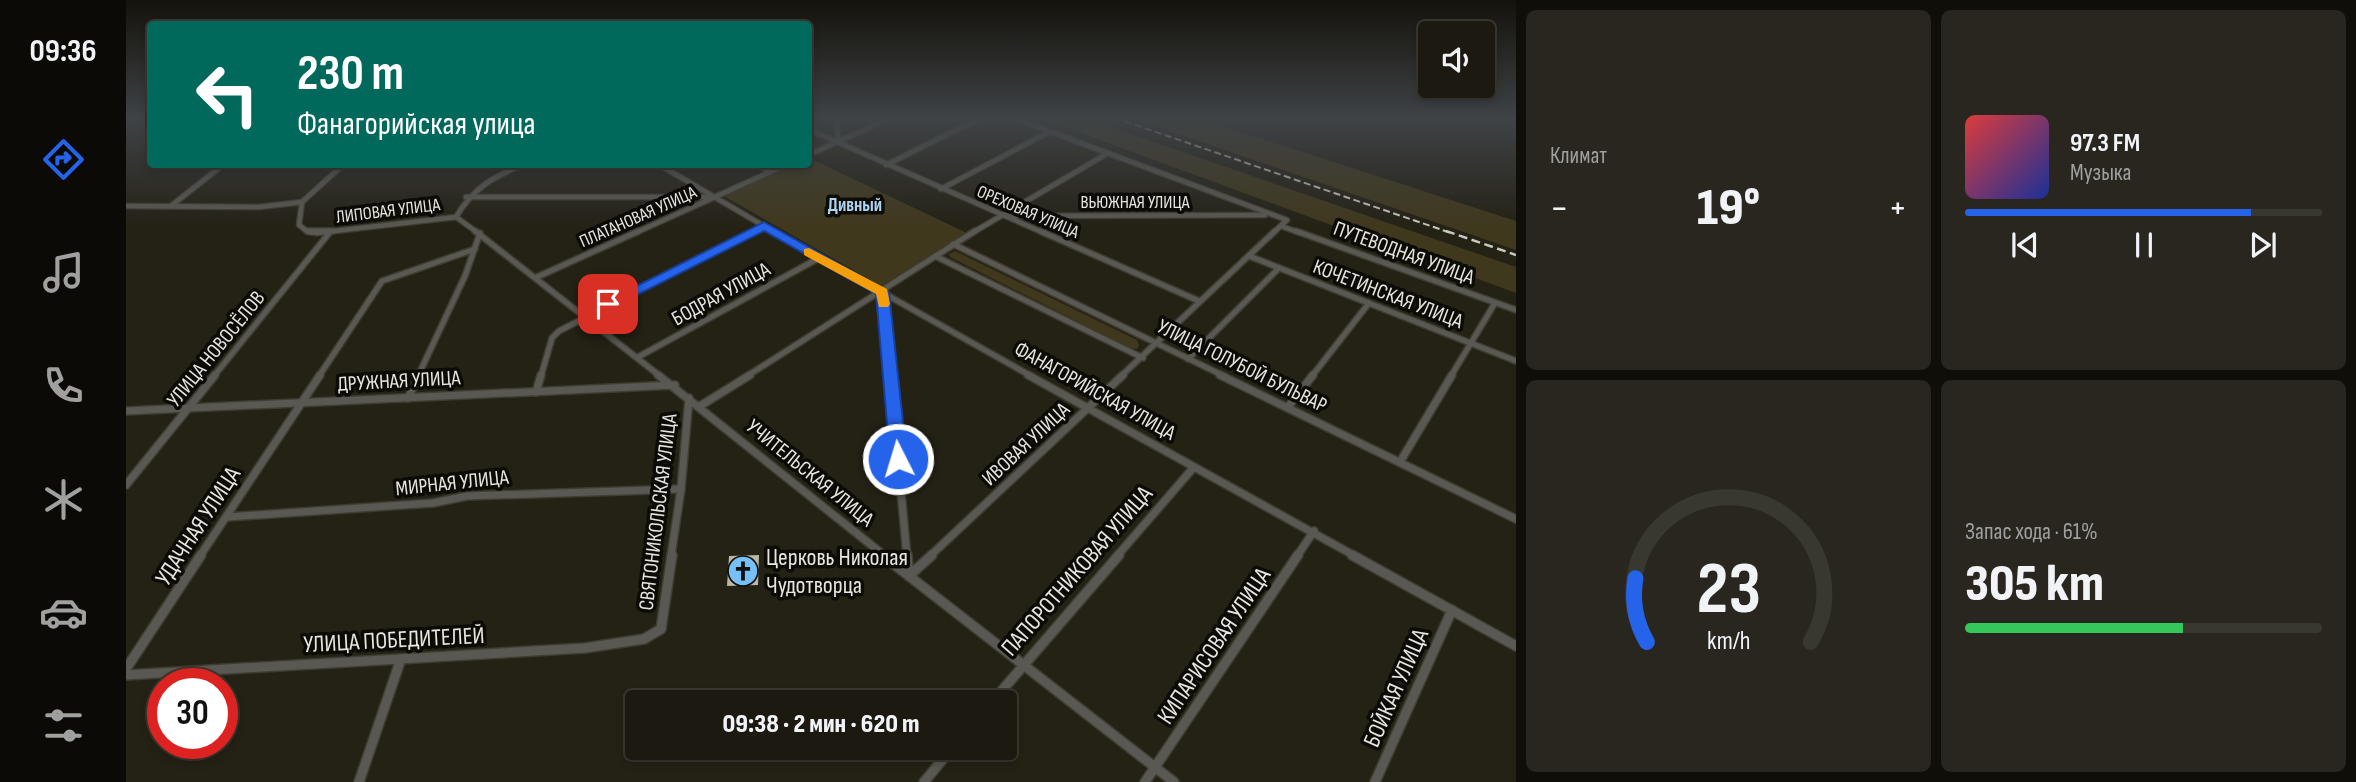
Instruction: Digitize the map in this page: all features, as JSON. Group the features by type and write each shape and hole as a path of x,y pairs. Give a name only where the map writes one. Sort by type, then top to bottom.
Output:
{"street":[{"name":"ОРЕХОВАЯ УЛИЦА","path":"864,154 1199,300"},
{"path":"886,165 907,154"},
{"path":"942,189 1007,154"},
{"name":"СВЯТОНИКОЛЬСКАЯ УЛИЦА","path":"700,406 882,292 953,244 1105,154"},
{"name":"ПУТЕВОДНАЯ УЛИЦА","path":"1112,154 1270,215 1284,223 1516,310"},
{"path":"171,206 219,168"},
{"path":"126,206 259,207 302,202 340,168"},
{"name":"ЛИПОВАЯ УЛИЦА","path":"302,202 299,225 308,232 330,232 456,217 466,197 486,179 515,168"},
{"name":"ФАНАГОРИЙСКАЯ УЛИЦА","path":"665,168 818,258 1314,531 1516,646"},
{"path":"764,168 771,172"},
{"name":"ПЛАТАНОВАЯ УЛИЦА","path":"537,277 780,168"},
{"path":"466,197 715,197"},
{"name":"ВЬЮЖНАЯ УЛИЦА","path":"1001,216 1270,215"},
{"name":"УЧИТЕЛЬСКАЯ УЛИЦА","path":"456,217 537,277 909,576 1174,782"},
{"name":"ИВОВАЯ УЛИЦА","path":"909,576 1143,358 1199,300 1284,223"},
{"path":"536,391 552,338 586,316 764,226"},
{"name":"УЛИЦА НОВОСЁЛОВ","path":"126,485 330,232"},
{"path":"408,398 466,276 480,233"},
{"name":"УЛИЦА ГОЛУБОЙ БУЛЬВАР","path":"953,244 1516,519"},
{"name":"УДАЧНАЯ УЛИЦА","path":"126,669 382,281 474,249"},
{"name":"УЛИЦА ГОЛУБОЙ БУЛЬВАР","path":"936,256 1143,358"},
{"name":"КОЧЕТИНСКАЯ УЛИЦА","path":"1249,256 1516,361"},
{"name":"БОДРАЯ УЛИЦА","path":"638,357 818,258"},
{"path":"1188,359 1279,268"},
{"path":"882,292 909,576"},
{"path":"1288,407 1369,303"},
{"path":"1400,462 1496,303"},
{"name":"ДРУЖНАЯ УЛИЦА","path":"126,411 675,386"},
{"name":"СВЯТОНИКОЛЬСКАЯ УЛИЦА","path":"661,629 681,489 689,398"},
{"name":"ПАПОРОТНИКОВАЯ УЛИЦА","path":"1002,690 1194,467"},
{"name":"МИРНАЯ УЛИЦА","path":"227,517 433,503 467,496 681,489"},
{"name":"КИПАРИСОВАЯ УЛИЦА","path":"1145,782 1314,531"},
{"name":"БОЙКАЯ УЛИЦА","path":"1375,782 1452,610"},
{"name":"УЛИЦА ПОБЕДИТЕЛЕЙ","path":"126,675 600,646 644,639 661,629"},
{"path":"359,782 401,659"},
{"path":"923,782 942,760"}],"shaded area":[{"path":"1139,154 1190,154 1516,267 1516,293"},
{"path":"1238,154 1310,154 1516,221 1516,250"},
{"path":"812,159 967,233 881,286 722,195 783,168 812,168"},
{"path":"955,251 1137,340 1139,346 1137,349 1130,348 950,257 949,254"}],"building":[{"name":"Церковь Николая Чудотворца","path":"759,555 758,585 727,586 729,556"}],"railway":[{"path":"1222,154 1451,233"},
{"path":"1446,231 1516,255"}],"slow traffic":[{"path":"809,252 882,292 883,304"}],"place":[{"name":"Церковь Николая Чудотворца","path":"743,571"}],"district":[{"name":"Дивный","path":"855,205"}],"route":[{"path":"608,304 764,226 882,292 898,459"}]}
